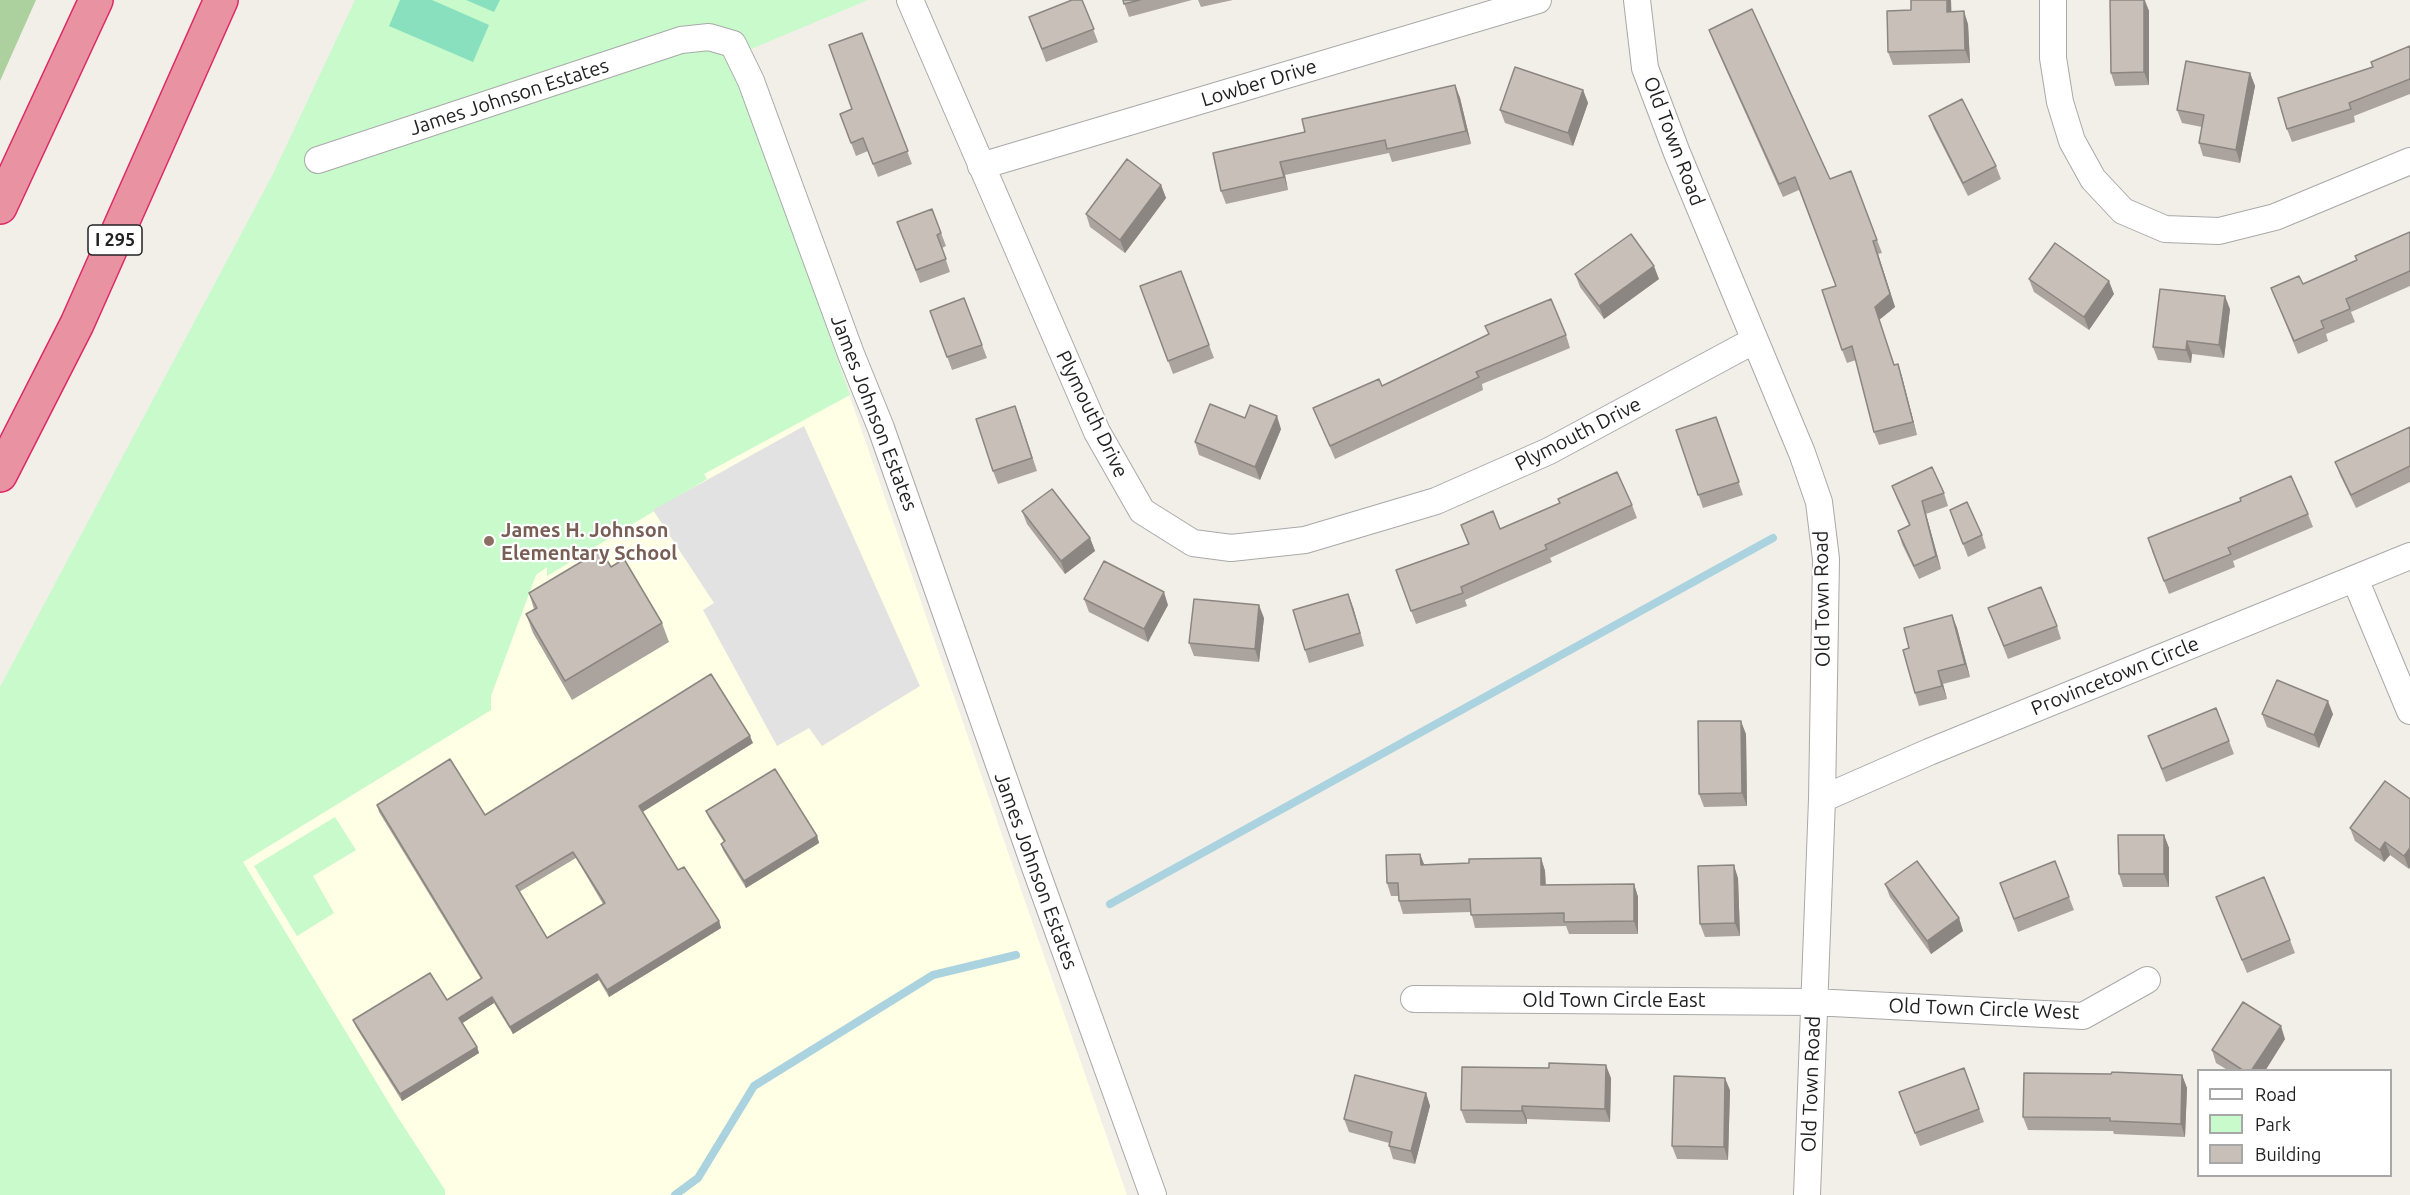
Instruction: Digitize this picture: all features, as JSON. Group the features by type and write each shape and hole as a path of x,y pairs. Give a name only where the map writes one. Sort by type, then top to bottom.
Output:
{"highway":[{"path":"0,207 96,0"},
{"name":"I 295","path":"0,476 77,324 221,0"}],"street":[{"name":"Plymouth Drive","path":"909,0 1096,432 1142,511 1193,543 1231,548 1305,540 1436,501 1550,451 1755,340"},
{"name":"Lowber Drive","path":"981,166 1538,0"},
{"name":"Old Town Road","path":"1637,0 1645,68 1677,153 1802,453 1818,502 1826,559 1822,799 1807,1195"},
{"path":"2053,0 2053,58 2060,102 2072,141 2092,179 2123,211 2165,229 2219,231 2275,217 2410,161"},
{"name":"James Johnson Estates","path":"318,160 681,40 708,37 733,44 751,81 851,354 881,428 1024,837 1153,1195"},
{"name":"Provincetown Circle","path":"1822,799 1929,752 2410,556"},
{"path":"2355,579 2410,711"},
{"name":"Old Town Circle West","path":"1813,1002 2083,1016 2147,980"},
{"name":"Old Town Circle East","path":"1414,999 1813,1002"}],"shaded area":[{"name":"James H. Johnson Elementary School","path":"732,57 1127,1195 0,1195 0,687"},
{"path":"804,426 920,686 822,746 809,728 777,746 703,610 714,603 653,510"}],"green space":[{"path":"0,0 36,0 0,81"},
{"path":"355,0 868,0 732,57 850,395 704,474 707,479 547,576 547,567 536,575 491,696 491,710 243,862 395,1113 445,1190 445,1195 0,1195 0,687 273,174"},
{"path":"400,0 432,0 489,25 473,62 389,26"},
{"path":"466,0 500,0 494,12"},
{"path":"335,817 356,850 313,876 334,913 297,936 254,866"}],"building":[{"path":"1072,0 1082,0 1094,29 1042,49 1029,17"},
{"path":"1123,0 1140,0 1124,4"},
{"path":"1911,0 1947,0 1947,12 1964,11 1965,50 1888,52 1887,11 1911,10"},
{"path":"2110,0 2144,0 2144,72 2111,73"},
{"path":"1752,9 1830,179 1851,171 1877,240 1873,241 1890,294 1875,307 1894,365 1898,364 1913,422 1874,432 1852,346 1842,350 1822,290 1836,286 1795,177 1779,184 1709,30"},
{"path":"862,33 908,151 873,164 863,138 851,143 840,114 852,109 829,45"},
{"path":"2410,46 2410,79 2349,103 2351,109 2287,129 2278,98 2373,67 2371,62"},
{"path":"2186,61 2250,73 2236,150 2199,143 2204,115 2177,110"},
{"path":"1515,67 1583,90 1568,133 1500,110"},
{"path":"1455,85 1466,131 1387,149 1385,140 1280,162 1284,177 1221,191 1213,153 1305,132 1302,119"},
{"path":"1962,99 1996,166 1963,183 1929,116"},
{"path":"1127,159 1161,185 1120,240 1086,214"},
{"path":"932,209 941,233 937,235 946,259 916,270 897,222"},
{"path":"2410,232 2410,271 2346,299 2350,309 2321,321 2324,328 2294,341 2271,288 2299,276 2303,284 2357,260 2355,256"},
{"path":"1631,234 1654,266 1599,306 1575,274"},
{"path":"2055,243 2109,281 2084,317 2029,279"},
{"path":"1181,271 1209,345 1168,361 1140,286"},
{"path":"2160,289 2225,296 2219,345 2187,341 2186,350 2153,347"},
{"path":"964,298 982,345 947,357 930,311"},
{"path":"1551,299 1566,335 1476,372 1479,377 1330,446 1313,408 1379,379 1382,386 1489,334 1485,326"},
{"path":"1210,404 1245,418 1250,405 1277,416 1255,467 1195,442"},
{"path":"1015,406 1032,458 993,471 976,419"},
{"path":"1716,417 1739,482 1698,495 1676,430"},
{"path":"2410,427 2410,466 2351,495 2335,462"},
{"path":"1932,467 1944,493 1922,501 1936,556 1914,566 1898,531 1910,525 1892,486"},
{"path":"1617,472 1632,505 1545,545 1547,549 1461,587 1463,593 1411,611 1396,570 1469,544 1461,525 1493,511 1500,529 1560,503 1558,499"},
{"path":"2291,476 2308,514 2228,548 2231,554 2164,581 2148,538 2241,501 2240,498"},
{"path":"1052,489 1090,538 1061,561 1022,511"},
{"path":"1967,502 1982,535 1963,544 1950,510"},
{"path":"601,550 611,567 624,559 662,623 565,681 526,614 537,608 529,593"},
{"path":"1104,561 1164,592 1144,629 1084,599"},
{"path":"2041,587 2057,626 2004,646 1988,608"},
{"path":"1348,594 1360,633 1305,650 1293,610"},
{"path":"1194,599 1259,605 1255,649 1189,643"},
{"path":"1952,615 1965,664 1938,671 1942,686 1915,693 1903,650 1909,648 1904,628"},
{"path":"711,674 750,736 639,806 678,870 684,867 719,921 607,990 597,974 510,1027 492,997 459,1018 477,1047 400,1094 353,1020 430,973 447,1000 482,978 377,805 450,759 485,815","holes":["573,852 605,903 547,938 516,886"]},
{"path":"2277,680 2328,701 2314,735 2262,714"},
{"path":"2216,708 2229,741 2162,769 2148,736"},
{"path":"1698,721 1741,721 1742,793 1699,794"},
{"path":"775,769 817,836 744,881 721,844 725,841 706,811"},
{"path":"2385,781 2410,799 2410,848 2404,856 2385,842 2380,850 2350,828"},
{"path":"2118,835 2164,835 2164,874 2119,874"},
{"path":"1420,854 1421,865 1469,863 1469,859 1541,858 1541,885 1634,884 1634,921 1564,922 1564,913 1471,915 1470,899 1399,901 1398,883 1387,883 1386,855"},
{"path":"1917,861 1959,918 1927,941 1885,884"},
{"path":"2055,861 2069,897 2014,919 2000,883"},
{"path":"1734,865 1735,923 1700,924 1698,866"},
{"path":"2264,877 2290,940 2242,960 2216,897"},
{"path":"2243,1002 2281,1026 2252,1069 2241,1069 2212,1050"},
{"path":"1549,1063 1606,1065 1605,1109 1522,1106 1522,1111 1461,1110 1462,1067 1549,1068"},
{"path":"1964,1068 1979,1109 1915,1133 1899,1092"},
{"path":"2112,1072 2182,1075 2181,1124 2110,1121 2110,1118 2023,1117 2024,1073 2111,1074"},
{"path":"1355,1075 1426,1093 1411,1151 1389,1146 1392,1132 1344,1119"},
{"path":"1674,1076 1725,1078 1724,1147 1672,1146"}],"waterway":[{"path":"1110,904 1773,538"},
{"path":"675,1195 698,1178 754,1086 933,975 1016,955"}],"place":[{"name":"James H. Johnson Elementary School","path":"489,541"}]}
